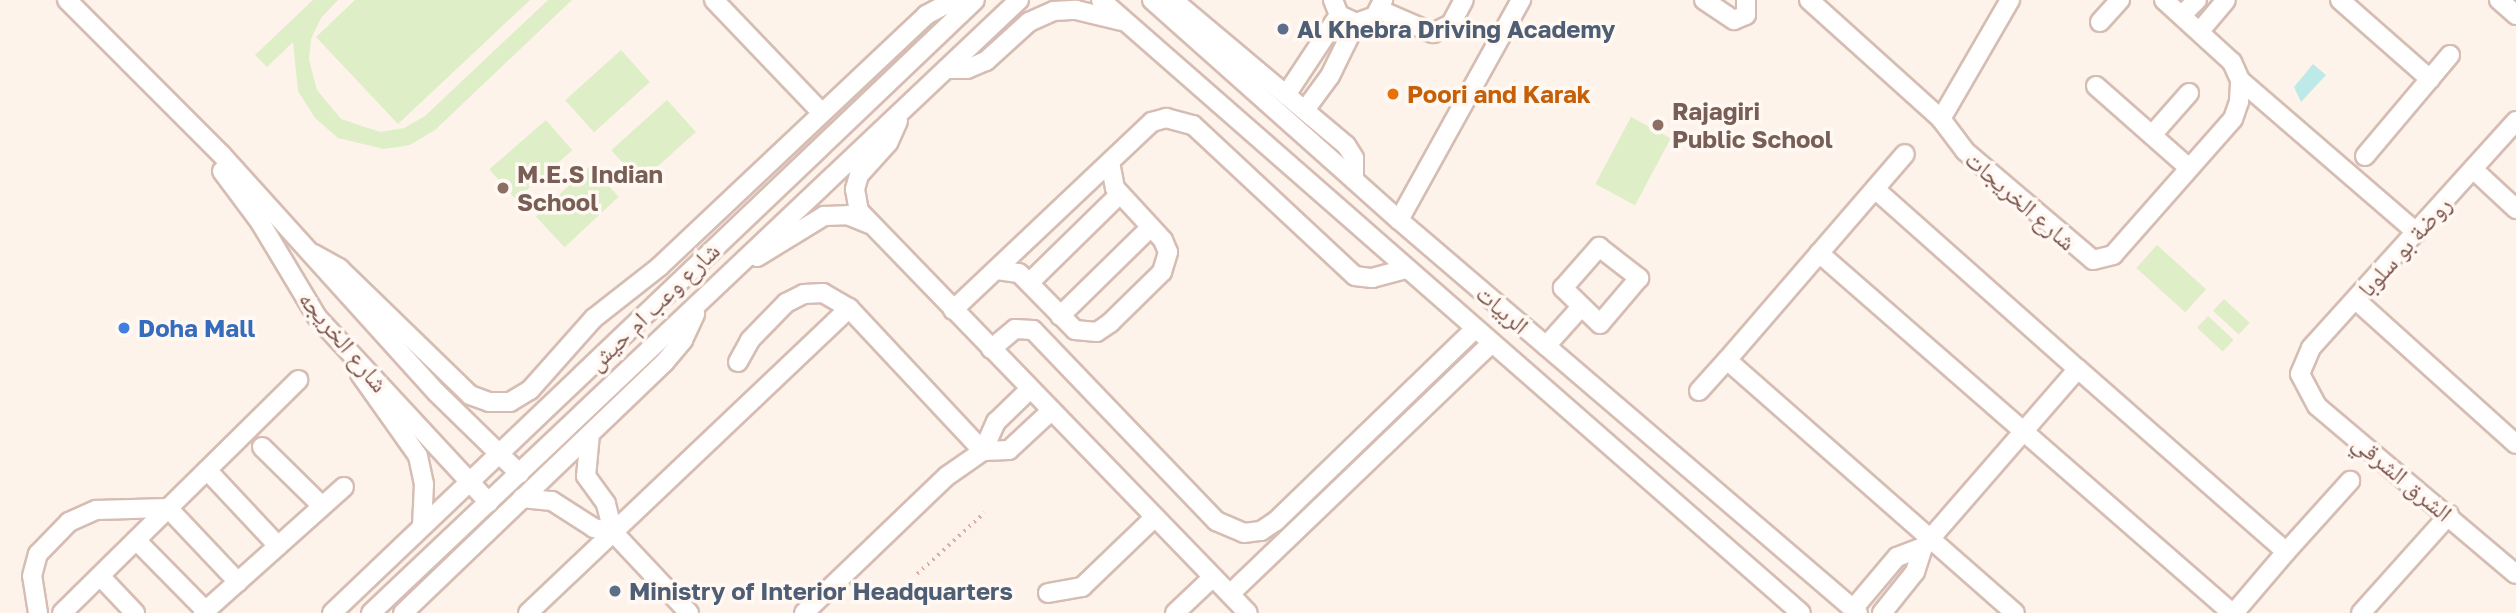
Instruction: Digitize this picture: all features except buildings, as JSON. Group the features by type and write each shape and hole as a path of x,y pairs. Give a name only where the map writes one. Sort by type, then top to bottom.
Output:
{"street":[{"name":"شارع الخريجه","path":"67,0 193,131 221,154 436,392 520,474"},
{"path":"314,254 339,268 470,395 489,402 510,402 530,390 585,326 659,267 822,113 932,4 973,0"},
{"name":"شارع وعب ام حيش","path":"332,613 973,0"},
{"name":"شارع وعب ام حيش","path":"371,613 1019,0"},
{"name":"الربيات","path":"1101,0 1490,345 1801,613"},
{"name":"الربيات","path":"1152,0 1399,220 1855,611"},
{"path":"1173,0 1350,151 1354,180"},
{"path":"1356,23 1370,20 1381,5 1433,33 1451,24 1464,0"},
{"path":"1399,220 1521,0"},
{"path":"1704,0 1734,20 1746,15 1746,0"},
{"path":"1809,0 1941,119 2010,0"},
{"path":"2100,22 2120,0"},
{"path":"2164,0 2200,30 2231,62 2240,80 2416,232"},
{"path":"2182,15 2197,0"},
{"path":"2200,30 2226,0"},
{"path":"2340,0 2430,79"},
{"path":"2499,0 2516,15"},
{"path":"723,3 822,113"},
{"path":"1286,95 1336,7 1356,23"},
{"path":"946,69 986,61 1029,22 1054,11 1076,10 1125,22"},
{"path":"1305,110 1330,76 1356,23"},
{"path":"2365,156 2450,55"},
{"name":"شارع الخريجات","path":"1941,119 1965,151 2093,260 2113,255 2233,118 2239,102 2240,80"},
{"path":"2096,86 2189,168"},
{"path":"2152,135 2189,93"},
{"path":"900,114 894,134 856,182 856,204 869,224 1248,613"},
{"path":"953,310 1152,122 1180,119 1193,125 1350,273 1367,278 1405,269"},
{"name":"روضة بو سلوبا","path":"2300,374 2311,348 2516,121"},
{"name":"شارع الخريجه","path":"193,131 260,222 306,303 489,503"},
{"path":"780,152 797,169"},
{"path":"1699,391 1905,154"},
{"path":"997,271 1012,270 1030,283 1075,330 1097,332 1163,272 1167,246 1112,183 1110,162"},
{"path":"2473,169 2516,209"},
{"path":"1875,188 2286,552"},
{"path":"1030,283 1120,194"},
{"path":"747,259 769,253 824,216 847,215 869,224"},
{"path":"1060,316 1151,227"},
{"path":"1600,247 1639,278 1602,323 1581,307 1563,288 1600,247"},
{"path":"1819,253 2233,613 2350,481"},
{"path":"738,362 750,340 794,298 823,293 849,308 984,451"},
{"path":"2356,300 2516,444"},
{"name":"شارع وعب ام حيش","path":"403,613 676,350 698,306"},
{"path":"1546,346 1581,307"},
{"path":"528,613 849,308"},
{"path":"991,349 1015,329 1034,330 1216,521 1244,533 1261,531 1276,521 1475,329"},
{"path":"1230,594 1490,345"},
{"path":"346,349 366,387 418,456 424,484 422,526"},
{"path":"1727,360 1926,542 2015,613"},
{"path":"1855,611 1898,557 1926,542 2078,369"},
{"name":"الشرق الشرقي","path":"2300,374 2317,407 2449,515 2516,574"},
{"path":"66,612 298,380"},
{"path":"984,451 996,422 1030,389"},
{"path":"804,613 947,476 984,451 1009,450 1051,411"},
{"path":"590,434 586,476 606,504 613,532"},
{"path":"261,447 322,506"},
{"path":"207,470 278,546"},
{"path":"136,540 205,612 344,487"},
{"path":"522,498 552,500 586,523 613,532 690,613"},
{"path":"37,613 34,564 45,544 69,522 96,510 168,508 238,582"},
{"path":"2361,613 2449,515"},
{"path":"1048,593 1082,587 1154,517"},
{"path":"1882,613 1915,572 1926,542"},
{"path":"100,576 135,613"},
{"path":"1175,613 1213,577"}],"path":[{"path":"917,574 984,513"}],"green space":[{"path":"313,0 338,0 321,18 311,39 309,60 317,90 341,119 380,132 404,128 425,116 548,0 572,0 435,130 410,145 384,149 338,138 315,118 298,91 293,42 267,67 255,55"},
{"path":"355,0 530,0 398,124 316,37"},
{"path":"621,50 650,82 594,132 565,100"},
{"path":"667,100 696,132 640,182 611,150"},
{"path":"1631,117 1671,138 1635,205 1595,184"},
{"path":"546,120 572,150 516,199 489,169"},
{"path":"590,166 619,197 565,247 536,216"},
{"path":"2157,245 2206,289 2185,312 2136,268"},
{"path":"2224,299 2250,323 2239,335 2213,311"},
{"path":"2208,316 2234,340 2223,352 2197,328"}],"water":[{"path":"2313,64 2326,75 2301,102 2294,87"}],"place":[{"name":"Al Khebra Driving Academy","path":"1283,29"},
{"name":"Poori and Karak","path":"1393,94"},
{"name":"Rajagiri Public School","path":"1658,125"},
{"name":"M.E.S Indian School","path":"503,188"},
{"name":"Doha Mall","path":"124,328"},
{"name":"Ministry of Interior Headquarters","path":"615,591"}]}
